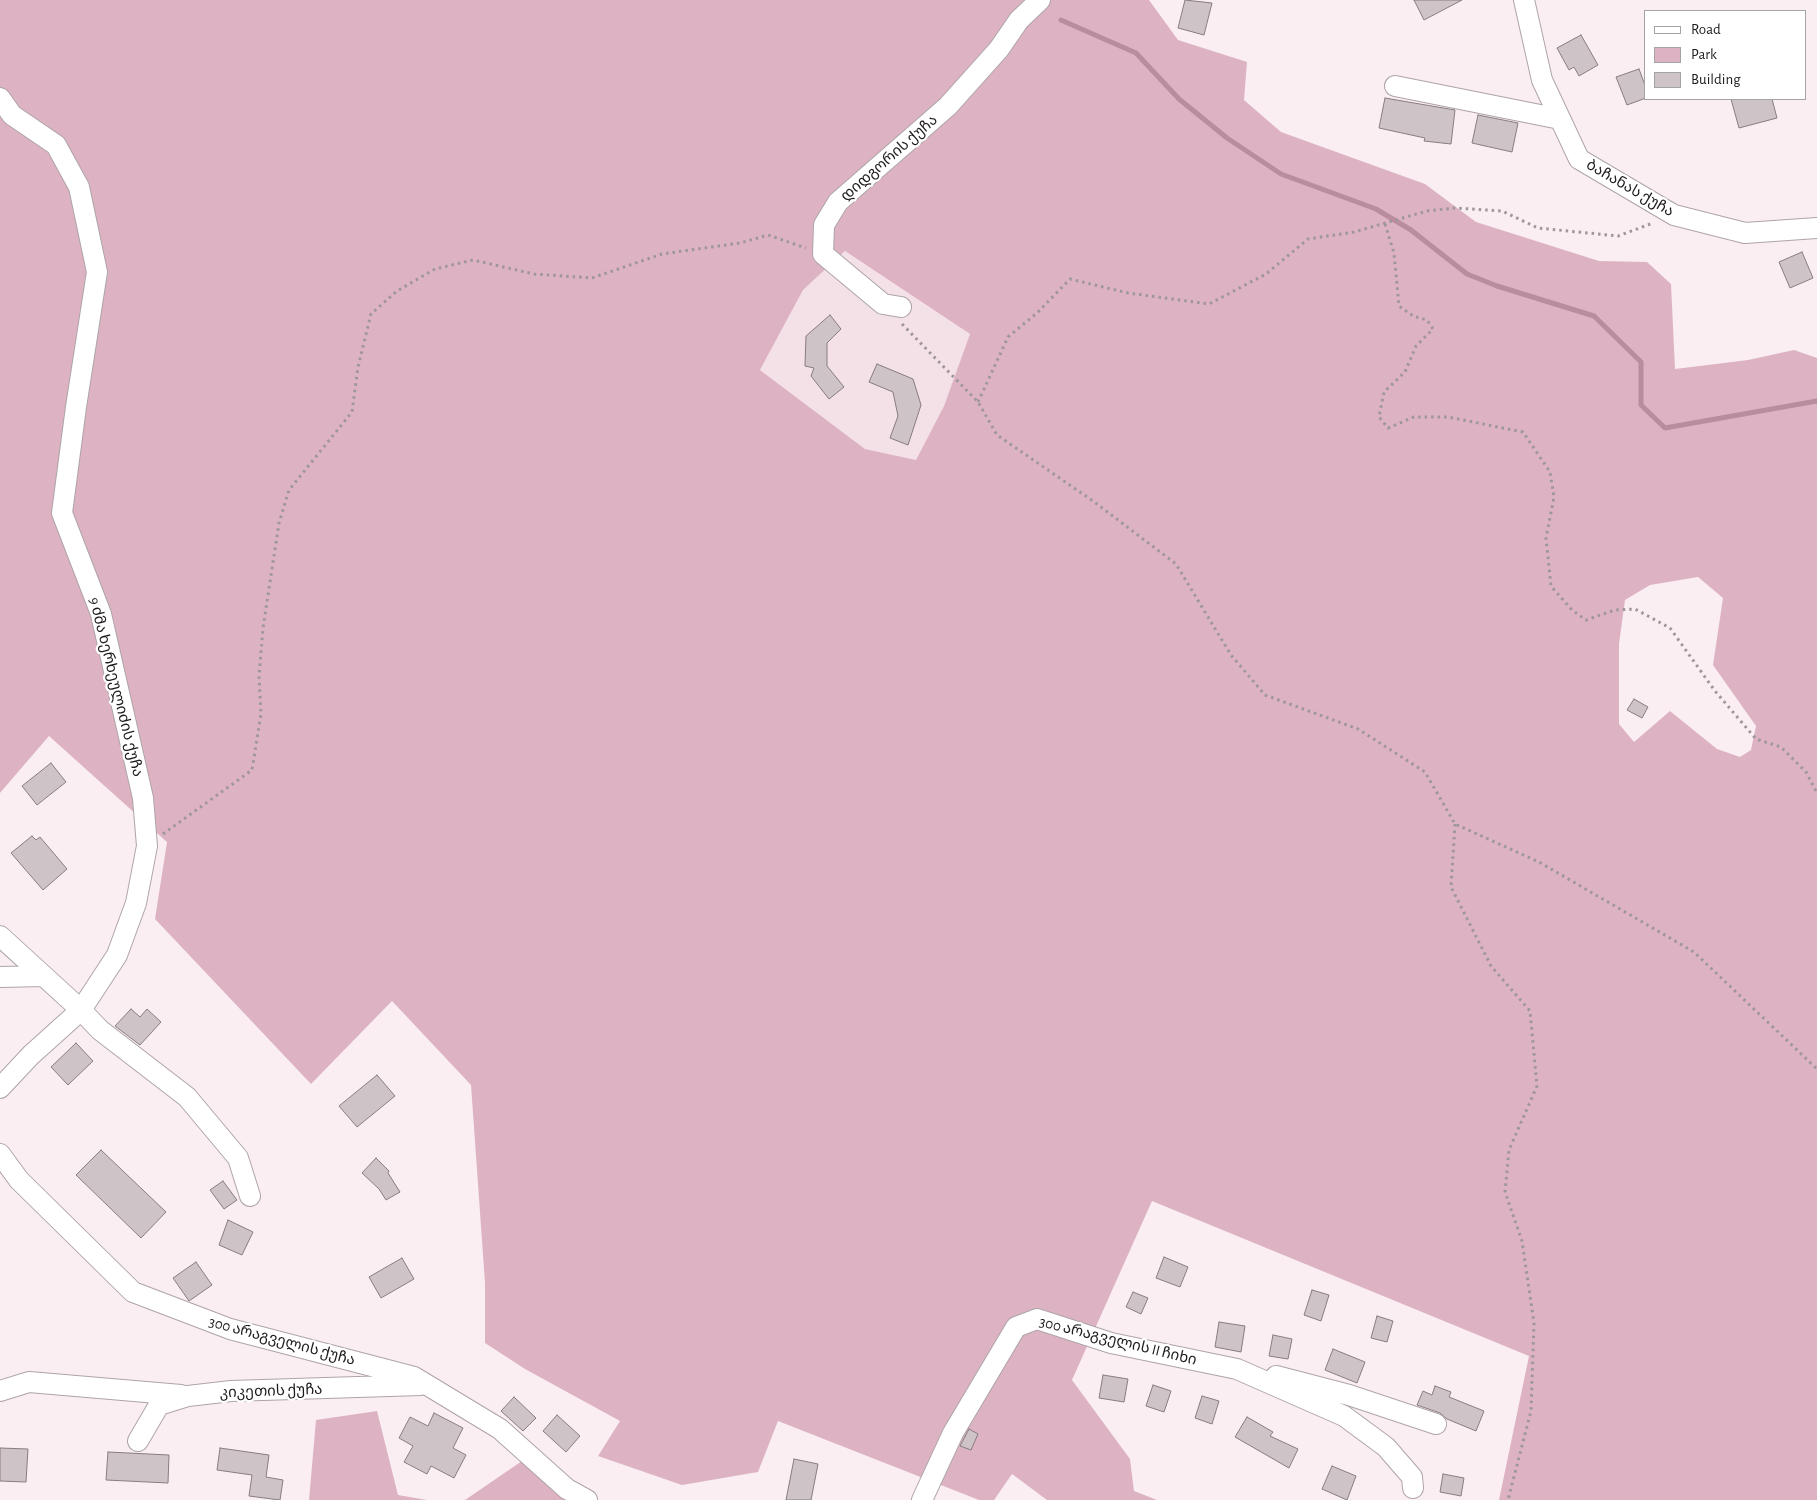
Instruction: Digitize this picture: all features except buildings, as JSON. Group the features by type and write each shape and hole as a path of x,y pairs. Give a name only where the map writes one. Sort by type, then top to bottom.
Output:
{"street":[{"name":"დიდგორის ქუჩა","path":"823,254 824,225 838,202 948,106 1000,49 1019,20 1040,0"},
{"name":"ბაჩანას ქუჩა","path":"1524,0 1542,80 1579,159 1674,215 1745,233 1817,228"},
{"path":"1395,86 1560,119"},
{"name":"9 ძმა ხერხეულიძის ქუჩა","path":"0,98 12,115 56,146 79,187 97,272 62,513 101,614 143,798 147,846 136,903 117,955 81,1010 31,1055 0,1088"},
{"path":"823,254 892,306"},
{"path":"0,936 81,1010 100,1030 187,1097 238,1158 250,1196"},
{"path":"0,977 43,976"},
{"name":"300 არაგველის ქუჩა","path":"0,1154 20,1180 132,1292 230,1329 414,1377 500,1429 567,1489 587,1500"},
{"name":"300 არაგველის II ჩიხი","path":"922,1500 953,1433 1016,1327 1037,1319 1111,1343 1289,1379 1349,1395 1436,1424"},
{"name":"300 არაგველის II ჩიხი","path":"1237,1369 1344,1416 1386,1447 1412,1477 1413,1488"},
{"path":"0,1390 29,1382 188,1396"},
{"name":"კიკეთის ქუჩა","path":"138,1441 159,1405 188,1396 231,1391 426,1385"}],"path":[{"path":"978,402 1008,337 1036,314 1070,279 1128,293 1209,304 1266,274 1308,240 1385,224 1427,211 1455,208 1502,211 1538,228 1618,236 1674,215"},
{"path":"1385,224 1394,253 1399,306 1413,316 1427,320 1433,329 1416,346 1405,372 1384,392 1379,418 1388,428 1414,417 1448,417 1523,432 1550,472 1554,497 1546,538 1552,586 1572,610 1586,620 1615,610 1635,609 1670,628 1710,685 1756,739 1781,747 1806,772 1817,792"},
{"path":"147,846 187,814 252,770 261,714 259,676 263,628 279,523 289,490 352,412 358,367 371,314 397,291 435,269 474,260 534,274 592,278 662,254 740,243 768,235 823,254"},
{"path":"892,306 978,402 998,436 1092,501 1176,564 1231,655 1265,695 1358,729 1425,772 1454,824 1451,887 1491,966 1530,1011 1537,1086 1509,1150 1505,1192 1522,1241 1534,1323 1531,1411 1508,1500"},
{"path":"1454,824 1539,862 1694,952 1817,1069"}],"shaded area":[{"path":"845,251 970,334 944,406 916,460 865,449 760,370 803,290"}],"green space":[{"path":"0,0 1149,0 1178,40 1247,62 1244,100 1281,132 1425,184 1476,222 1599,261 1647,262 1671,284 1675,369 1748,360 1794,350 1817,358 1817,1500 1499,1500 1529,1356 1152,1201 1072,1380 1130,1459 1134,1491 1157,1500 1047,1500 1012,1474 994,1500 979,1500 778,1421 758,1472 682,1485 598,1456 620,1421 525,1369 485,1343 485,1283 471,1085 392,1001 311,1084 155,919 167,842 49,736 0,793","holes":["845,251 970,334 944,406 916,460 865,449 760,370 803,290","1698,577 1723,598 1713,665 1756,726 1751,750 1740,757 1717,749 1670,711 1634,742 1619,724 1619,644 1625,600 1650,585"]},
{"path":"377,1411 398,1495 427,1500 309,1500 316,1420"},
{"path":"522,1461 589,1500 465,1500"}],"waterway":[{"path":"1061,20 1136,53 1179,99 1227,138 1281,174 1376,209 1411,230 1467,274 1497,286 1594,316 1641,362 1641,405 1665,428 1817,401"}]}
